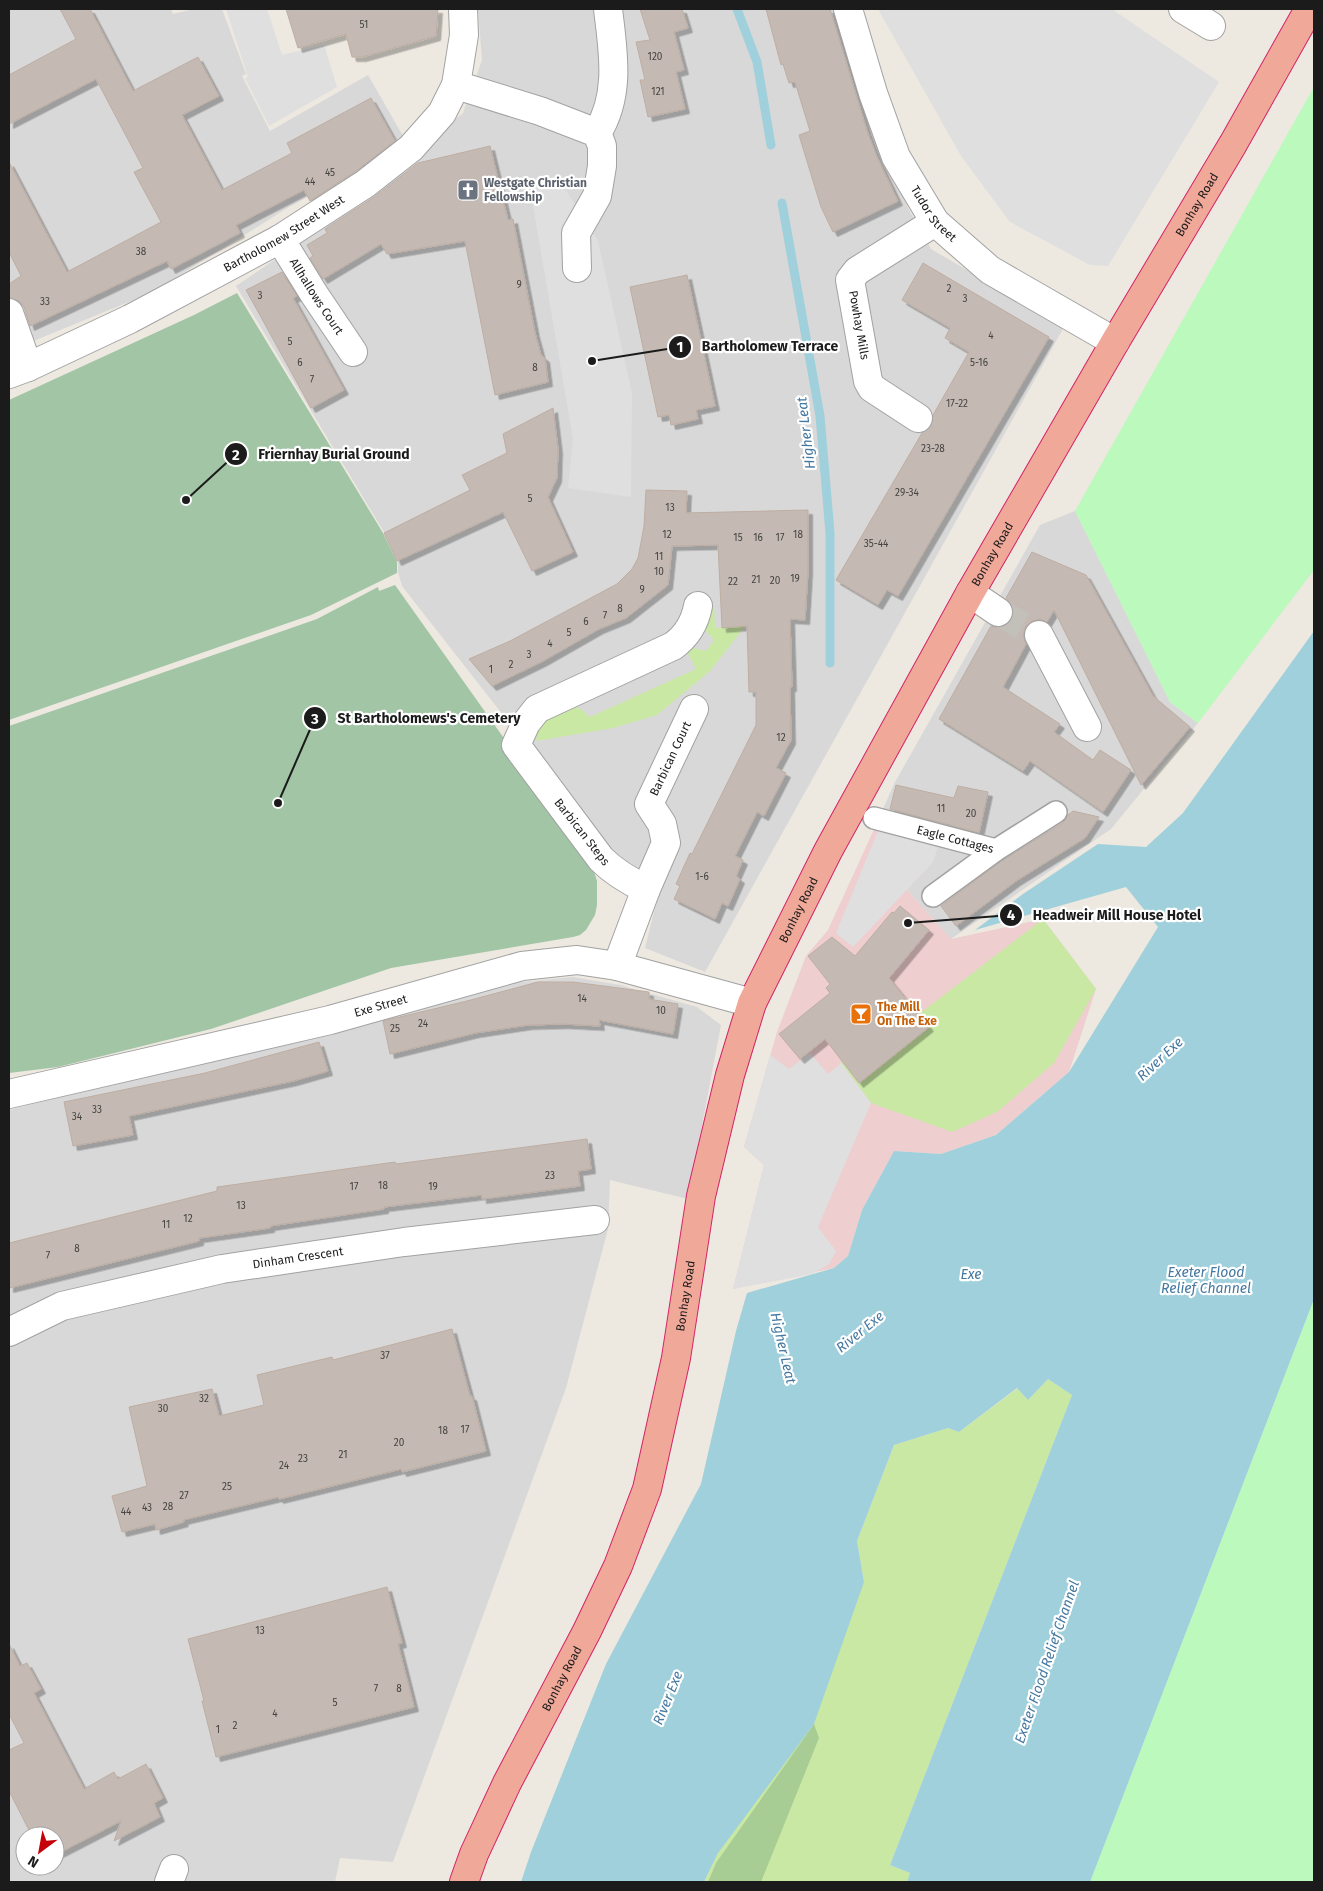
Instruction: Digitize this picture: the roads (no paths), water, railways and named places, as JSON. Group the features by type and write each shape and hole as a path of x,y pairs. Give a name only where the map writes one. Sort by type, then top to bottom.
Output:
{"highway":[{"name":"Bonhay Road","path":"464,1882 474,1854 507,1783 587,1631 614,1574 647,1490 676,1358 701,1196 730,1075 752,1003 828,851 970,593 1115,342 1233,144 1309,9"}],"street":[{"name":"Bartholomew Street West","path":"19,371 130,319 280,239 365,184 411,148 442,113 456,85 464,35 463,9"},
{"path":"577,268 576,233 597,196 602,166 602,146 597,133 609,109 613,90 614,62 608,9"},
{"name":"Tudor Street","path":"848,9 873,93 896,157 935,222 990,270 1115,342"},
{"path":"1183,9 1211,26"},
{"path":"456,85 540,111 597,133"},
{"name":"Powhay Mills","path":"918,418 872,388 868,381 850,280 857,271 935,222"},
{"name":"Allhallows Court","path":"280,239 353,352"},
{"path":"9,313 19,371"},
{"path":"970,593 998,612"},
{"name":"Barbican Steps","path":"646,889 613,871 601,859 516,744 526,724 537,709 673,646 682,639 696,618 698,606"},
{"path":"1039,635 1086,727"},
{"name":"Barbican Court","path":"646,889 666,843 662,824 649,804 694,710"},
{"name":"Eagle Cottages","path":"874,818 996,850 1056,812"},
{"path":"933,896 996,850"},
{"path":"617,966 646,889"},
{"name":"Exe Street","path":"9,1094 330,1020 522,966 577,960 617,966 752,1003"},
{"name":"Dinham Crescent","path":"9,1332 62,1306 222,1269 404,1242 596,1220"}],"water":[{"path":"1314,631 1314,1299 1090,1882 907,1882 910,1873 890,1865 1072,1395 1048,1379 1028,1400 1017,1388 959,1432 948,1428 894,1445 857,1541 864,1582 814,1724 718,1853 704,1882 521,1882 531,1852 606,1664 701,1484 736,1331 747,1293 834,1268 848,1256 862,1210 894,1151 941,1154 996,1135 1069,1072 1158,927 1126,887 975,930 1023,894 1098,844 1146,847 1183,813"}],"waterway":[{"name":"Higher Leat","path":"737,9 757,62 771,145"},
{"name":"Higher Leat","path":"782,203 820,416 830,533 830,663"}],"tunnel":[{"path":"998,612 1039,635"}],"place":[{"name":"Westgate Christian Fellowship","path":"468,190"},
{"name":"Bartholomew Terrace","path":"592,361"},
{"name":"Friernhay Burial Ground","path":"186,500"},
{"name":"St Bartholomews's Cemetery","path":"278,803"},
{"name":"Headweir Mill House Hotel","path":"908,923"},
{"name":"The Mill On The Exe","path":"861,1014"}],"water label":[{"name":"River Exe","path":"1160,1059"},
{"name":"Exe","path":"971,1274"},
{"name":"Exeter Flood Relief Channel","path":"1206,1280"},
{"name":"River Exe","path":"860,1332"},
{"name":"Exeter Flood Relief Channel","path":"1047,1662"},
{"name":"River Exe","path":"668,1698"}]}
